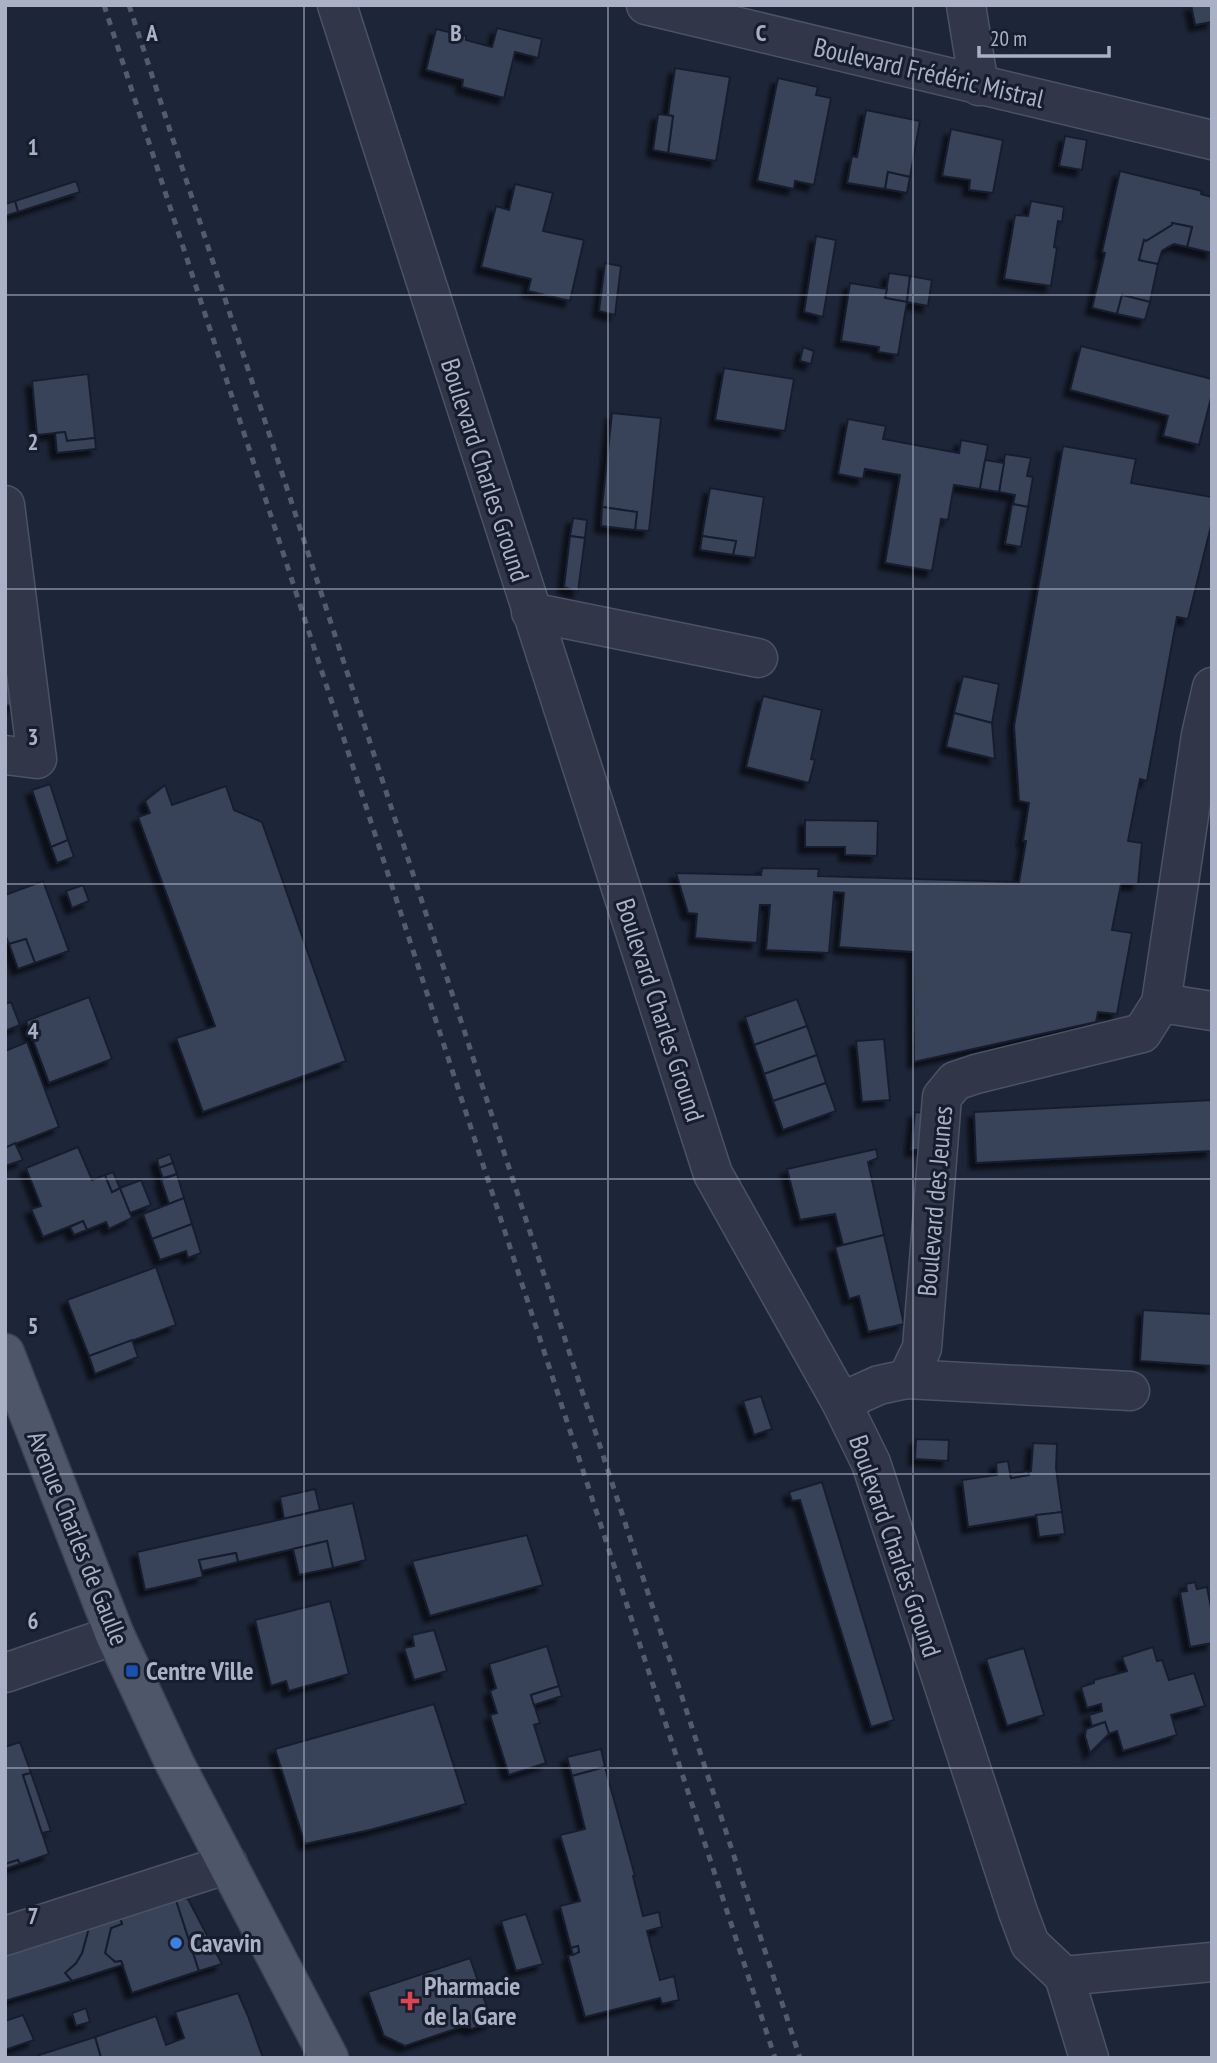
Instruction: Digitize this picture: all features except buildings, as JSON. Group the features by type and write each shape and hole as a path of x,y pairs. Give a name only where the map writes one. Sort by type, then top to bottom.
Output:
{"main road":[{"name":"Avenue Charles de Gaulle","path":"5,1353 115,1635 175,1764 329,2058"}],"street":[{"name":"Boulevard Charles Ground","path":"337,5 713,1174 841,1402 871,1463 1030,1944 1064,1976"},
{"name":"Boulevard Frédéric Mistral","path":"646,5 1212,141"},
{"path":"966,5 979,86"},
{"path":"5,505 37,758 5,755"},
{"path":"531,612 758,658"},
{"name":"Boulevard des Jeunes","path":"907,1379 922,1348 942,1097 955,1081 965,1077 1142,1033 1161,1003 1201,735 1212,687"},
{"path":"1161,1003 1212,1011"},
{"path":"841,1402 879,1385 907,1379 1130,1391"},
{"path":"5,1673 115,1635"},
{"path":"5,1936 228,1864"},
{"path":"1089,2058 1064,1976 1212,1962"}],"railway":[{"path":"104,5 775,2058"},
{"path":"129,5 800,2058"}],"place":[{"name":"Centre Ville","path":"132,1671"},
{"name":"Cavavin","path":"176,1943"},
{"name":"Pharmacie de la Gare","path":"410,2001"}]}
